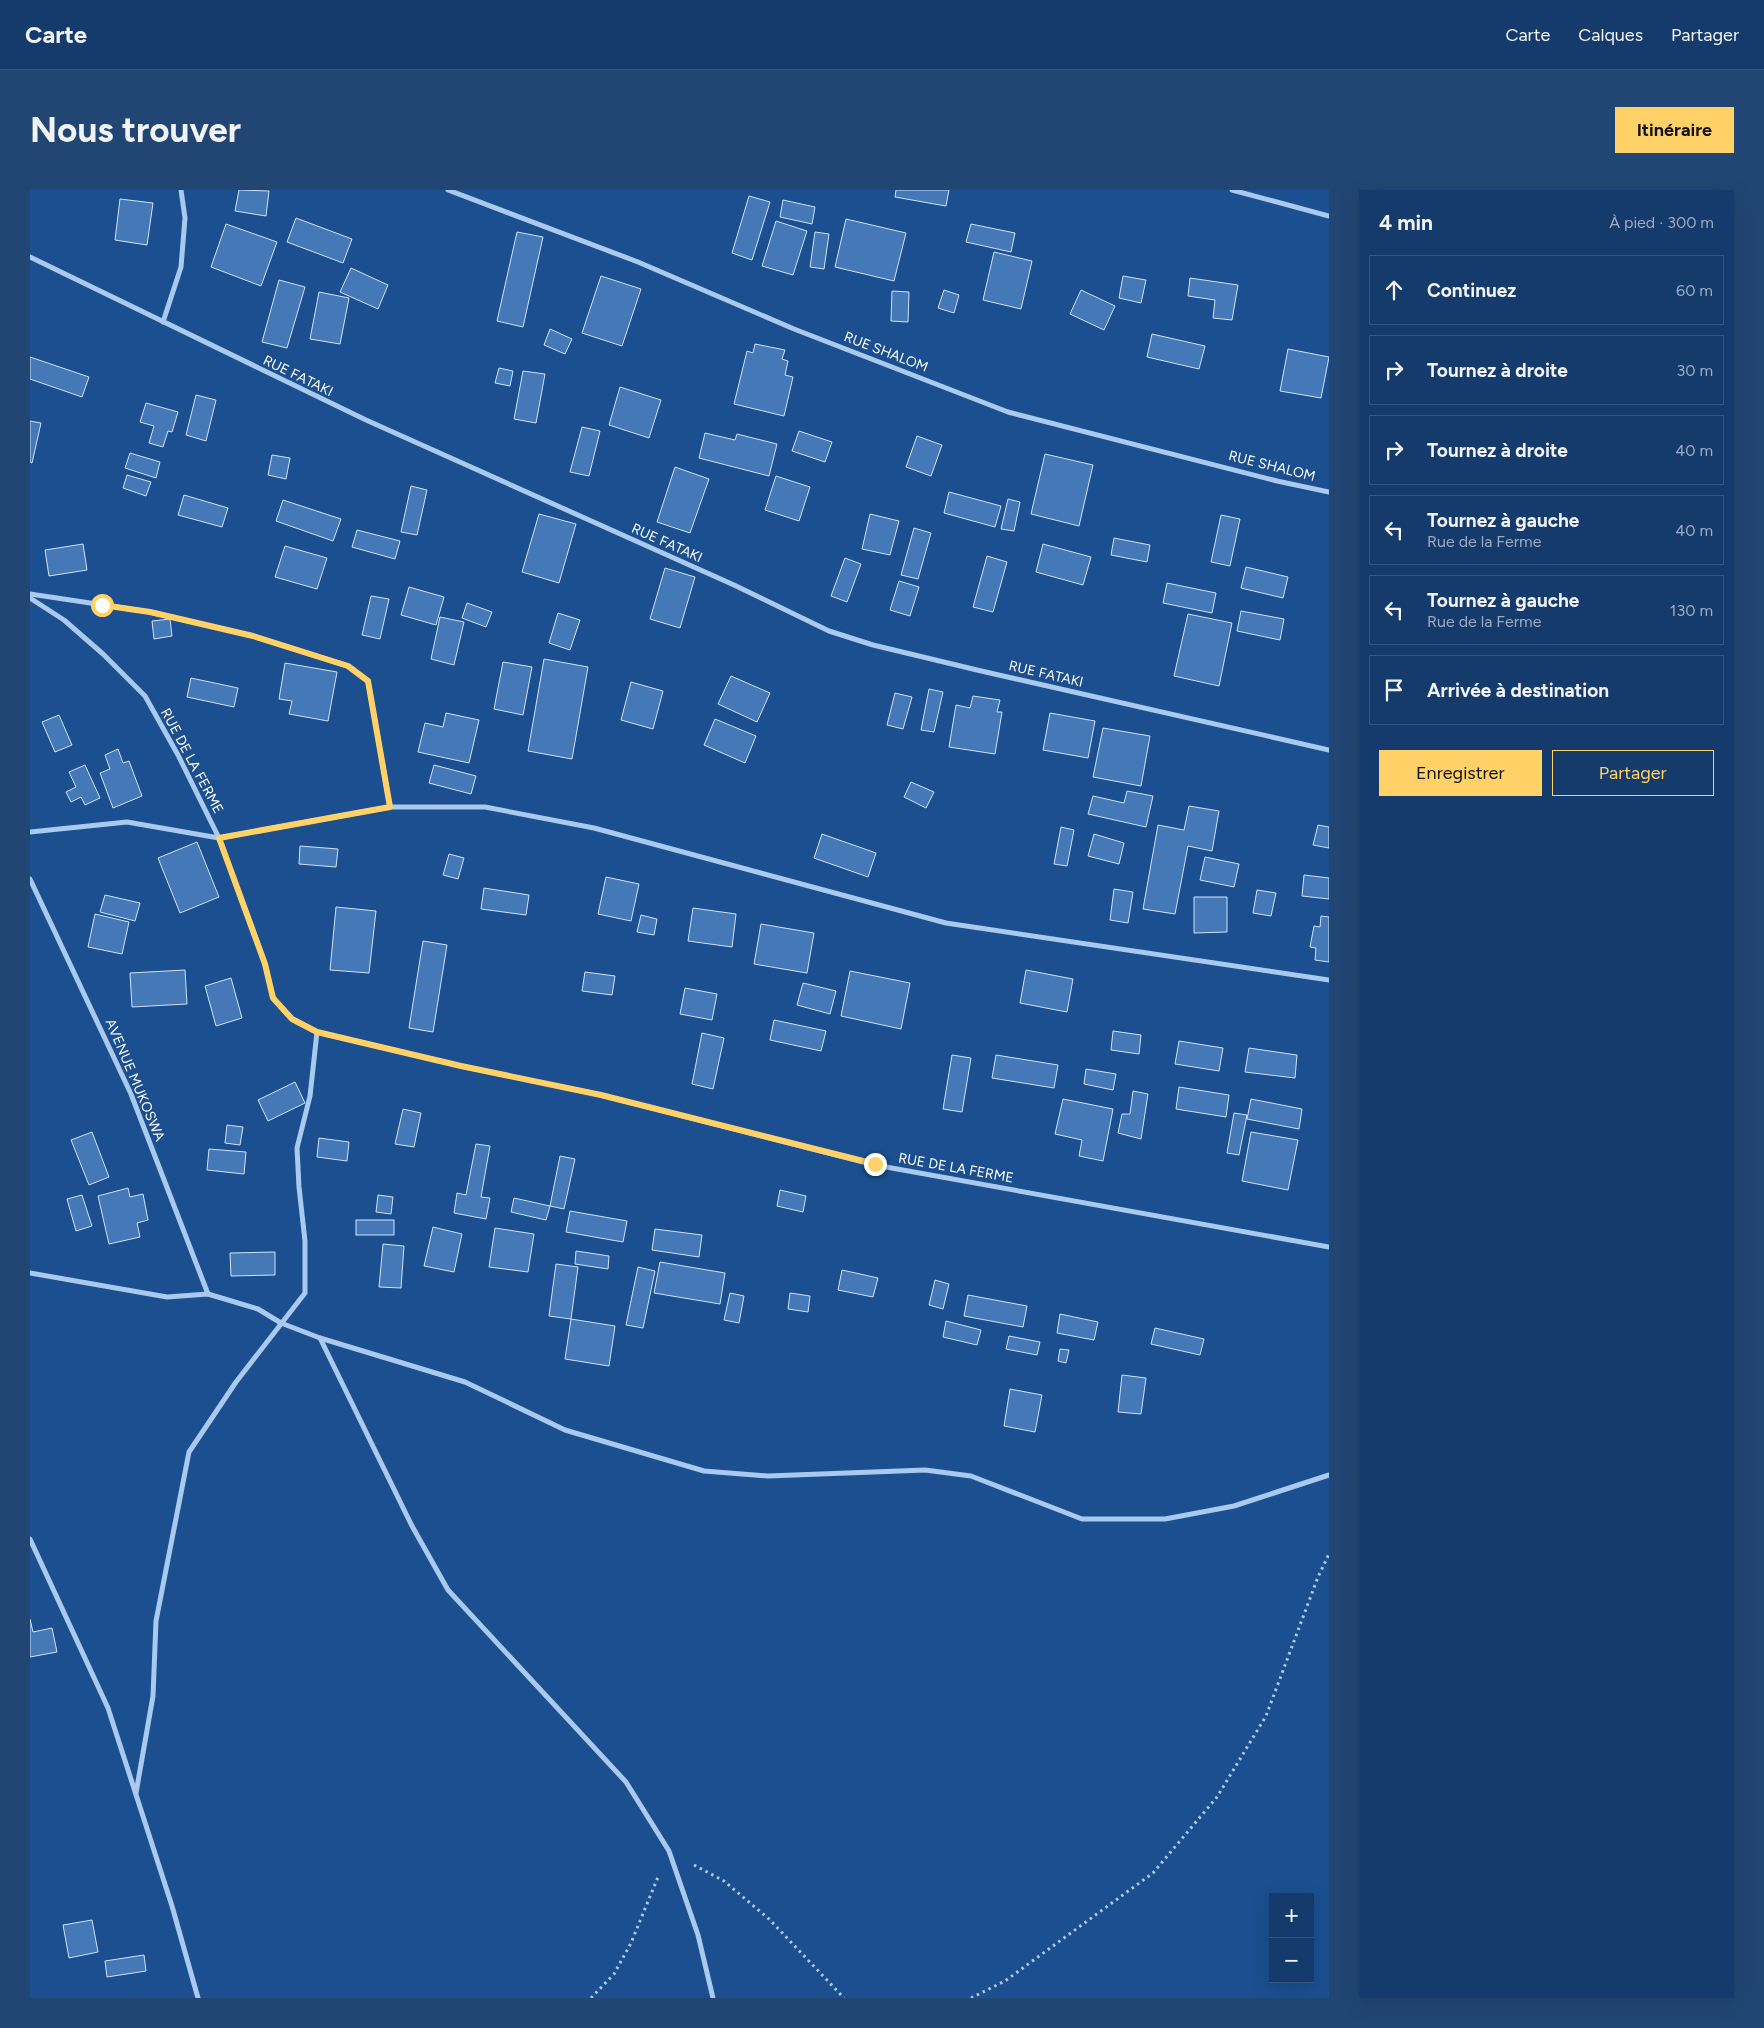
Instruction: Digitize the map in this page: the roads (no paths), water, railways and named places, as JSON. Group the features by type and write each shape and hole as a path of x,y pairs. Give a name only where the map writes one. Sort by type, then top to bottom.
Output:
{"street":[{"path":"163,322 181,267 185,218 181,190"},
{"name":"RUE SHALOM","path":"448,190 638,262 794,329 1008,412 1276,481 1329,492"},
{"path":"1232,190 1329,216"},
{"name":"RUE FATAKI","path":"30,257 366,420 734,585 829,631 873,645 958,666 1329,750"},
{"path":"30,594 169,617 253,636 348,666 368,681 390,807"},
{"name":"RUE DE LA FERME","path":"30,598 64,620 103,654 145,696 178,755 219,838 265,964 273,998 292,1019 317,1032 461,1066 601,1095 875,1164 1329,1247"},
{"path":"30,832 127,822 219,838 390,807 485,807 594,828 946,923 1329,980"},
{"name":"AVENUE MUKOSWA","path":"30,879 131,1094 208,1294"},
{"path":"136,1793 152,1696 156,1621 189,1452 236,1382 304,1293 305,1241 297,1148 310,1096 317,1032"},
{"path":"30,1273 167,1296 208,1294 258,1309 281,1323 320,1338 465,1382 565,1430 704,1471 768,1476 924,1470 971,1476 1082,1519 1165,1519 1234,1506 1329,1475"},
{"path":"320,1338 412,1526 448,1590 626,1782 669,1851 698,1935 713,1998"},
{"path":"30,1538 108,1708 136,1793 198,1998"}]}
